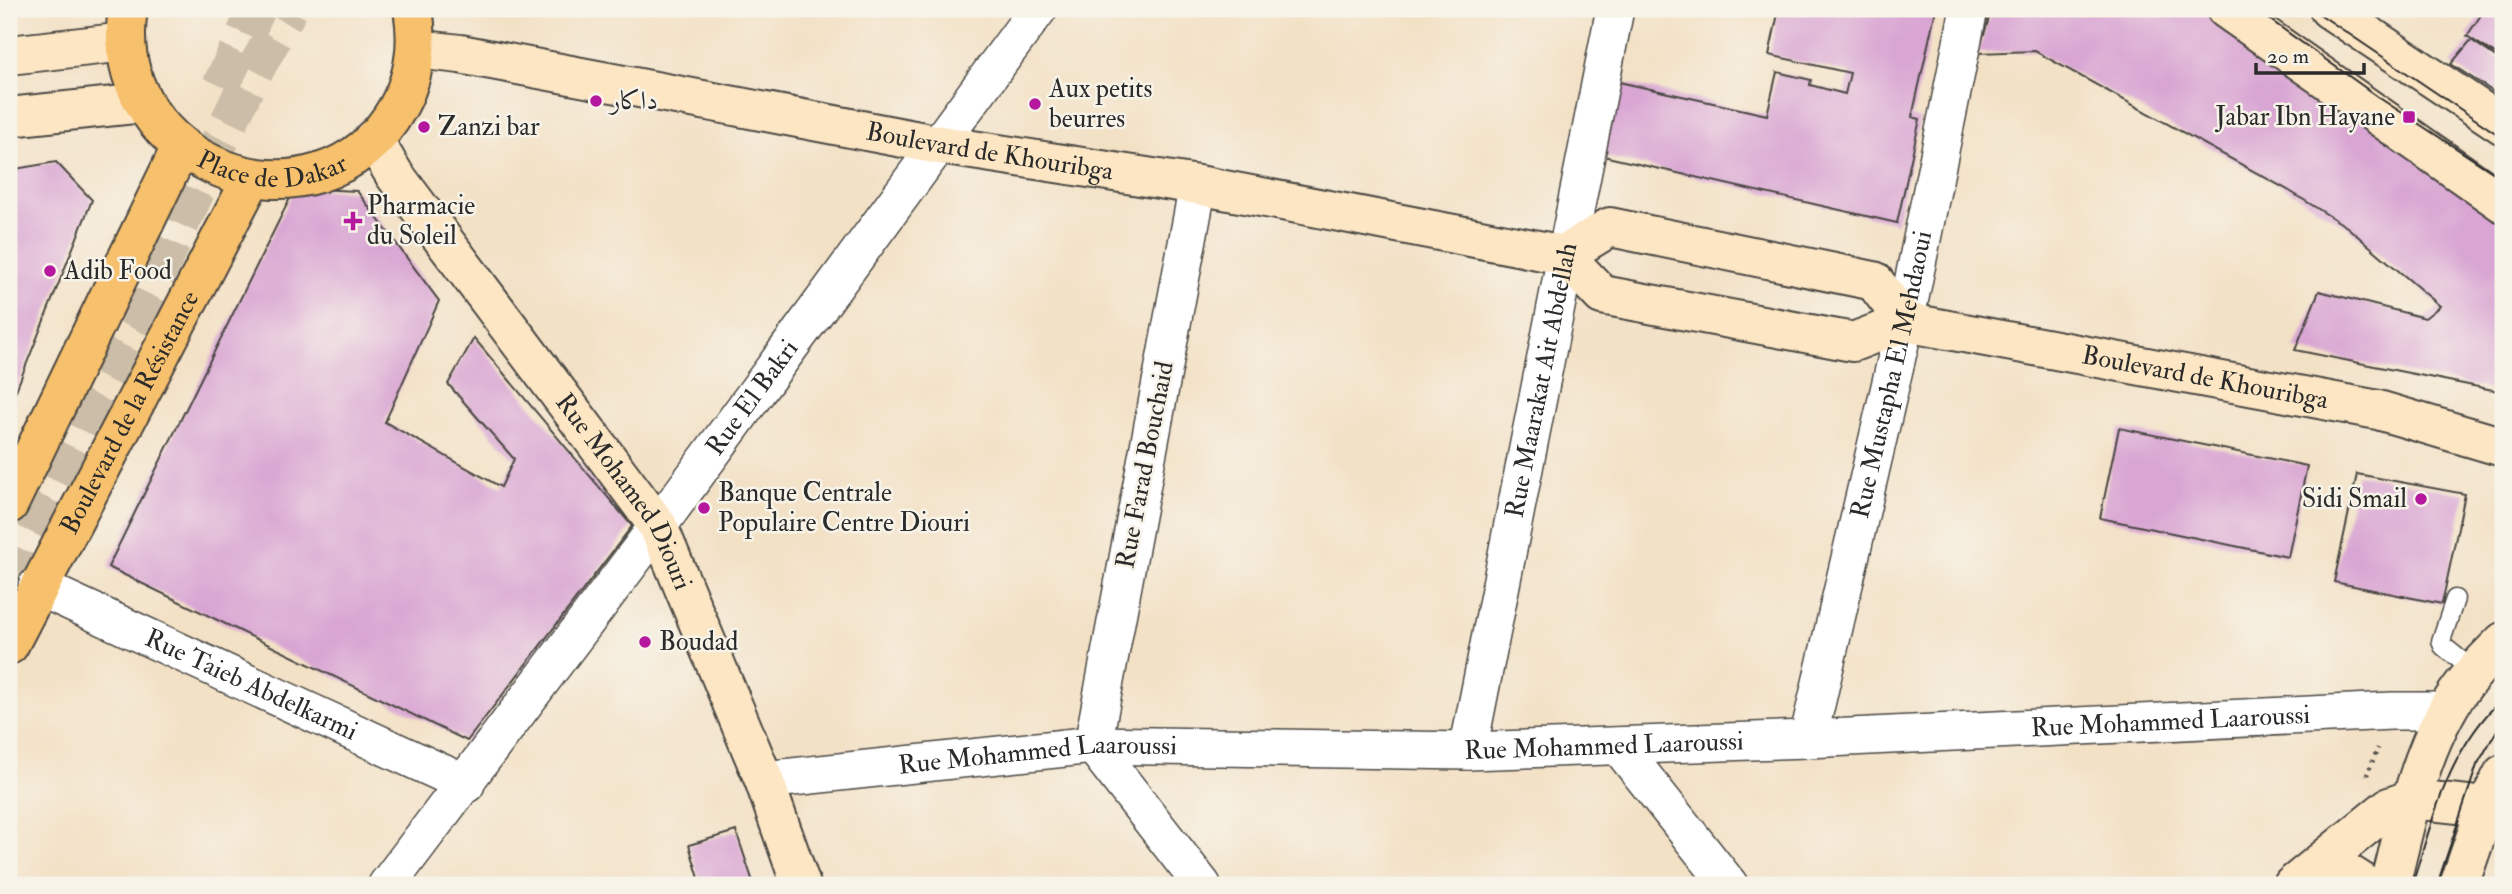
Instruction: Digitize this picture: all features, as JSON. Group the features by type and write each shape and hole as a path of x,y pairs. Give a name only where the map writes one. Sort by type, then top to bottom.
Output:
{"main road":[{"name":"Place de Dakar","path":"127,25 130,67 144,103 181,147 214,166 252,178 281,179 310,175 337,164 373,139 402,98 416,49 413,9"},
{"path":"2226,9 2503,202"},
{"path":"2329,9 2503,125"},
{"path":"9,55 127,25"},
{"name":"Boulevard de Khouribga","path":"416,49 460,54 940,145 1198,186 1564,256"},
{"path":"9,117 144,103"},
{"name":"Rue Mohamed Diouri","path":"373,139 394,174 658,526 764,780 802,885"},
{"path":"9,504 181,147"},
{"name":"Boulevard de la Résistance","path":"9,645 37,586 252,178"},
{"path":"1609,227 1874,281 1905,322 1853,342 1616,298 1602,295 1564,256 1609,227"},
{"name":"Boulevard de Khouribga","path":"1905,322 2378,410 2503,447"},
{"path":"2390,885 2412,799 2446,711 2474,671 2503,642"},
{"path":"2308,874 2389,807 2412,799 2497,798 2459,885"},
{"path":"2308,874 2342,869 2366,885"}],"street":[{"name":"Rue El Bakri","path":"387,885 466,784 658,526 1038,9"},
{"name":"Rue Maarakat Ait Abdellah","path":"1468,751 1615,9"},
{"name":"Rue Mustapha El Mehdaoui","path":"1808,739 1905,322 1969,9"},
{"name":"Rue Farad Bouchaid","path":"1093,745 1198,186"},
{"name":"Rue Taieb Abdelkarmi","path":"37,586 466,784"},
{"name":"Rue Mohammed Laaroussi","path":"764,780 1093,745 1468,751 1808,739 2392,711 2446,711"},
{"path":"1093,745 1202,885"},
{"path":"1619,746 1729,885"}],"lane":[{"path":"2455,599 2441,641 2442,646 2474,671"}],"building":[{"path":"1779,9 1936,9 1912,117 1920,119 1897,223 1603,156 1619,82 1767,115 1777,72 1811,80 1810,85 1845,94 1850,73 1769,55"},
{"path":"1992,9 2211,9 2503,218 2503,392 2295,350 2319,291 2425,318 2440,306 2347,227 2288,190 2035,51 1978,53"},
{"path":"2485,9 2503,19 2503,59 2467,36"},
{"path":"2471,40 2503,62 2503,98 2451,64"},
{"path":"56,162 92,200 9,408 9,170"},
{"path":"295,188 357,191 439,301 385,422 501,487 514,459 448,384 474,338 632,526 467,741 108,567"},
{"path":"2119,428 2307,466 2288,557 2100,518"},
{"path":"2357,474 2465,494 2442,604 2334,582"},
{"path":"736,831 754,885 701,885 689,845"}],"tunnel":[{"path":"221,86 257,9"},
{"path":"9,585 246,86 289,9"}],"tram line":[{"path":"2255,9 2381,99 2503,179"},
{"path":"2312,9 2503,138"},
{"path":"2412,885 2436,809 2456,762 2484,718 2503,698"},
{"path":"2437,885 2477,765 2503,720"}],"place":[{"name":"داكار","path":"596,101"},
{"name":"Aux petits beurres","path":"1035,104"},
{"name":"Jabar Ibn Hayane","path":"2409,117"},
{"name":"Zanzi bar","path":"424,127"},
{"name":"Pharmacie du Soleil","path":"353,221"},
{"name":"Adib Food","path":"50,271"},
{"name":"Sidi Smail","path":"2421,499"},
{"name":"Banque Centrale Populaire Centre Diouri","path":"704,508"},
{"name":"Boudad","path":"645,642"}]}
